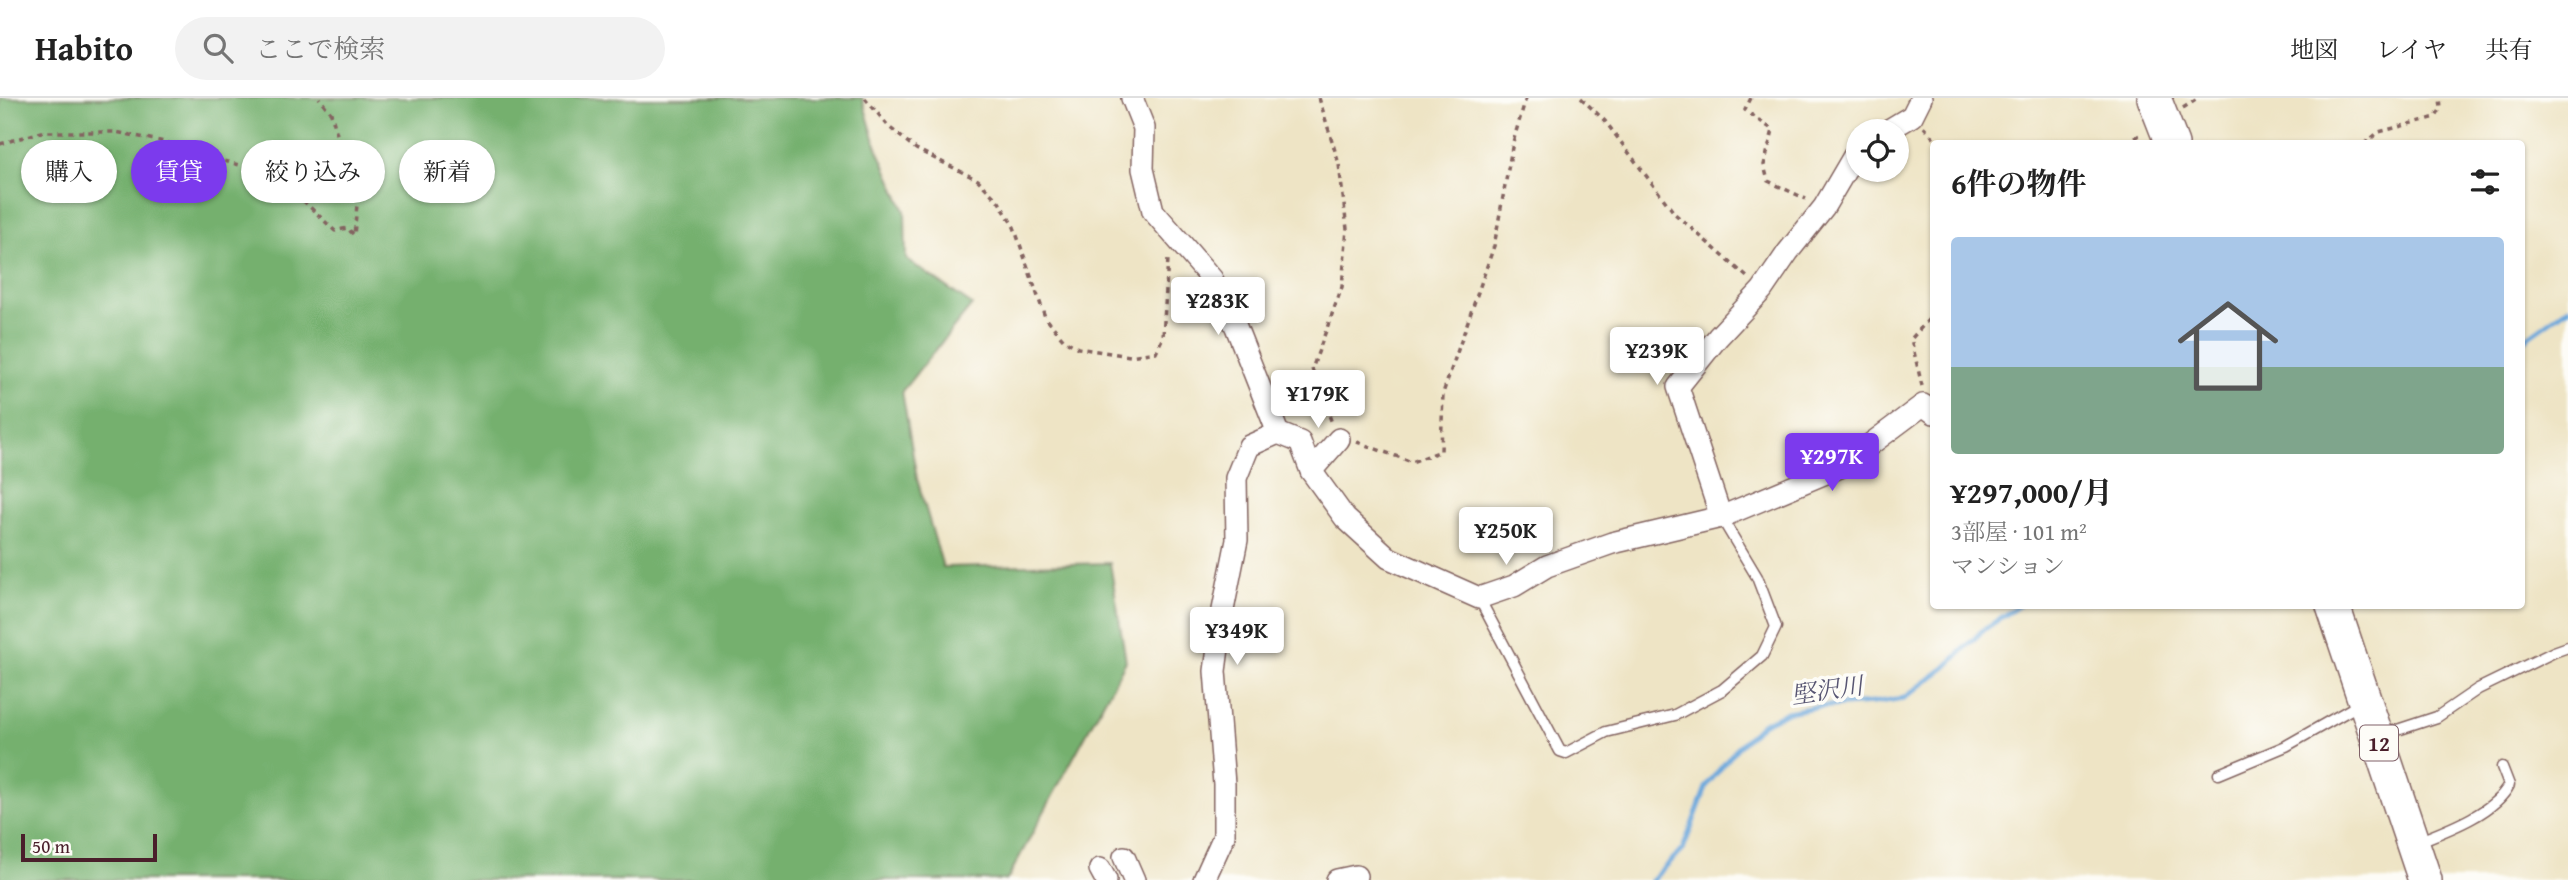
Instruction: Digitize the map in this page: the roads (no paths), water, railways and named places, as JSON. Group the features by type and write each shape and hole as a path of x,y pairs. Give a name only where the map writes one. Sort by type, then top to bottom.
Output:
{"main road":[{"path":"2154,98 2170,140"},
{"name":"12","path":"2334,609 2425,880"}],"street":[{"path":"1132,98 1144,128 1143,169 1153,211 1212,279 1236,327 1278,433 1300,442 1311,471 1345,518 1389,558 1479,598 1514,586 1547,566 1612,543 1721,517 1840,467 1929,409"},
{"path":"1908,119 1913,116 1921,98"},
{"path":"1721,517 1678,387 1718,337 1762,290 1788,251 1824,208 1846,170"},
{"path":"1206,880 1224,836 1224,784 1215,671 1237,540 1236,478 1249,446 1278,433"},
{"path":"1311,471 1339,439"},
{"path":"1124,857 1134,880"}],"lane":[{"path":"1479,598 1560,751 1566,753 1606,732 1675,715 1722,690 1762,656 1776,627 1757,577 1721,517"},
{"path":"2377,737 2437,717 2478,689 2554,652 2568,648"},
{"path":"2219,774 2286,746 2365,701"},
{"path":"2413,844 2460,825 2504,795 2509,785 2502,767"}],"waterway":[{"name":"堅沢川","path":"2525,339 2568,308"},
{"name":"堅沢川","path":"1652,880 1683,849 1707,785 1737,748 1762,724 1787,712 1904,698 1946,667 1982,631 2014,609"}]}
